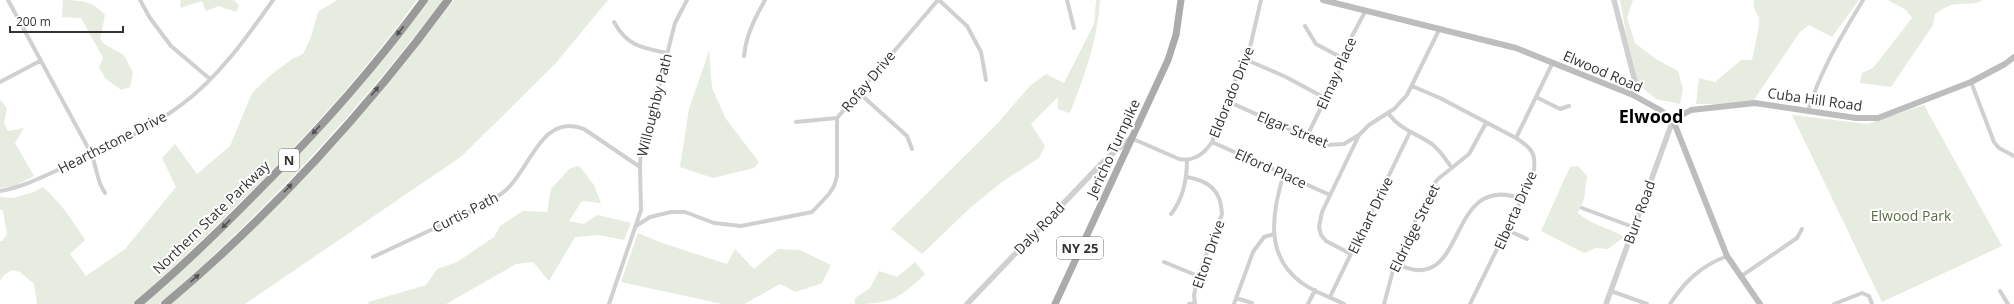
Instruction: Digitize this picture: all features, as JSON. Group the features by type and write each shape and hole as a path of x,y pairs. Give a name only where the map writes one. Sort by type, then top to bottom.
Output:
{"highway":[{"name":"Northern State Parkway","path":"138,304 196,253 289,159 368,72 424,0"},
{"name":"N","path":"165,304 234,241 307,167 376,90 448,0"}],"main road":[{"name":"Jericho Turnpike","path":"1055,304 1170,55 1176,35 1181,0"},
{"name":"Elwood Road","path":"1323,0 1516,48 1633,95 1660,110 1673,120"},
{"name":"Cuba Hill Road","path":"1673,120 1691,110 1755,103 1856,118 1878,118 1971,82 2005,64 2014,57"},
{"path":"1673,120 1727,256 1760,304"}],"street":[{"path":"8,0 92,154 100,184 105,193"},
{"path":"140,0 150,18 171,46 210,79"},
{"name":"Hearthstone Drive","path":"0,191 14,188 92,154 159,120 182,104 210,79 249,33 273,0"},
{"name":"Willoughby Path","path":"609,304 641,210 641,147 649,126 675,23 687,0"},
{"path":"744,56 750,30 765,0"},
{"path":"938,0 968,26 981,52 986,80"},
{"name":"Rofay Drive","path":"636,226 650,217 670,212 685,212 714,223 742,226 812,212 829,194 834,186 837,176 837,118 938,0"},
{"path":"1067,0 1074,28"},
{"name":"Eldorado Drive","path":"1187,160 1200,155 1212,142 1235,81 1247,60 1261,0"},
{"path":"1614,0 1635,81 1633,95"},
{"path":"1808,111 1817,82 1836,43 1863,0"},
{"name":"Elmay Place","path":"1307,136 1344,59 1351,38 1366,10"},
{"path":"614,22 619,31 629,42 639,47 667,53"},
{"path":"1305,26 1316,44 1344,59"},
{"path":"1351,254 1326,241 1320,231 1319,220 1359,135 1369,125 1388,113 1400,103 1412,86 1440,28"},
{"path":"1247,60 1286,77 1325,98"},
{"path":"0,82 40,61"},
{"path":"1516,138 1553,62"},
{"path":"1971,82 1994,142 1999,148 2014,156"},
{"name":"Elberta Drive","path":"1412,86 1516,138 1534,154 1536,164 1533,176 1470,304"},
{"path":"858,92 907,136 912,149"},
{"path":"1536,97 1560,109 1569,106"},
{"name":"Elgar Street","path":"1228,101 1326,144 1344,144 1359,135"},
{"path":"1388,113 1398,125 1435,147 1452,168"},
{"path":"796,122 837,118"},
{"name":"Burr Road","path":"1606,304 1673,120"},
{"name":"Eldridge Street","path":"1384,304 1395,263 1433,185 1469,154 1486,123"},
{"name":"Curtis Path","path":"373,257 478,208 498,197 515,181 543,138 550,131 559,127 576,126 584,129 640,168"},
{"name":"Elkhart Drive","path":"1330,297 1410,132"},
{"path":"1131,138 1179,159 1187,160 1187,177 1178,205 1171,214"},
{"name":"Daly Road","path":"967,304 1104,161 1131,138"},
{"name":"Elford Place","path":"1212,142 1284,173 1330,195"},
{"path":"1284,173 1276,204 1274,234 1281,258 1287,268 1303,284 1344,304"},
{"name":"Elton Drive","path":"1187,177 1210,185 1220,197 1222,206 1220,219 1198,276 1194,295 1195,303"},
{"path":"1395,263 1403,267 1420,270 1436,265 1447,255 1464,219 1475,205 1489,197 1496,195 1505,194 1522,199"},
{"path":"1582,208 1633,227"},
{"path":"1740,277 1797,238 1802,229"},
{"path":"1507,230 1527,240"},
{"path":"1234,304 1253,252 1264,237 1274,234"},
{"path":"1670,304 1698,271 1710,263 1727,256"},
{"path":"1164,262 1198,276"},
{"path":"1308,304 1315,290"},
{"path":"1611,291 1647,304"},
{"path":"2000,291 2008,304"},
{"path":"1834,304 1862,293 1868,296 1872,304"},
{"path":"1236,298 1252,303"},
{"path":"1189,304 1195,303"}],"green space":[{"path":"63,0 86,2 96,7 105,15 100,39 104,44 124,55 133,73 130,87 121,90 105,78 99,67 103,58 81,18 62,17"},
{"path":"181,0 234,0 239,6 236,12 219,6 206,11 202,1 180,8"},
{"path":"337,0 417,0 387,40 322,117 217,225 145,294 132,304 37,304 34,284 20,272 12,270 4,275 0,281 0,241 2,241 7,234 3,211 0,209 0,197 14,198 36,191 43,187 66,212 85,240 70,254 86,276 125,249 176,187 162,158 175,144 197,174 230,146 252,93 272,74 292,59 303,54 311,37 318,12"},
{"path":"426,0 443,0 378,81 309,159 236,234 159,304 140,304 253,199"},
{"path":"454,0 608,0 555,64 462,156 245,304 171,304 289,194"},
{"path":"1096,0 1100,0 1093,45 1070,113 1058,109 1058,97 1031,124 1045,146 1039,158 1002,182 970,208 922,254 891,229 997,124 1030,86 1046,74 1064,83 1094,24"},
{"path":"1620,0 1633,0 1627,18 1635,43 1656,59 1678,71 1683,89 1680,104 1656,99 1639,85 1626,34"},
{"path":"1754,0 1859,0 1832,37 1809,25 1800,32 1751,104 1696,104 1699,78 1715,82 1741,60 1752,60 1757,39 1759,21 1754,8"},
{"path":"1888,0 1983,0 1975,3 1956,4 1945,7 1935,14 1933,25 1891,87 1860,83 1862,73 1873,68 1912,18 1906,10"},
{"path":"709,51 712,88 726,119 759,162 754,168 713,178 680,167 689,109"},
{"path":"0,99 7,109 4,123 8,131 24,128 15,143 34,176 15,186 0,188"},
{"name":"Elwood Park","path":"1924,105 2002,246 1882,302 1792,115 1867,124"},
{"path":"577,166 580,167 594,185 601,203 582,201 569,221 583,224 598,215 631,223 624,240 599,235 575,237 549,281 533,262 516,264 446,304 369,304 368,302 426,285 437,269 457,262 494,237 500,226 523,211 547,212 551,189 569,169"},
{"path":"1578,166 1587,176 1584,199 1578,213 1588,220 1624,237 1608,249 1596,248 1584,253 1541,231 1570,167"},
{"path":"638,233 662,243 727,264 735,249 754,269 778,249 800,250 831,265 822,283 796,292 780,284 744,304 722,304 621,282"},
{"path":"915,262 925,274 901,294 886,301 877,303 855,304 855,298 870,288 879,271 897,277"}],"district":[{"name":"Elwood","path":"1651,116"}]}
